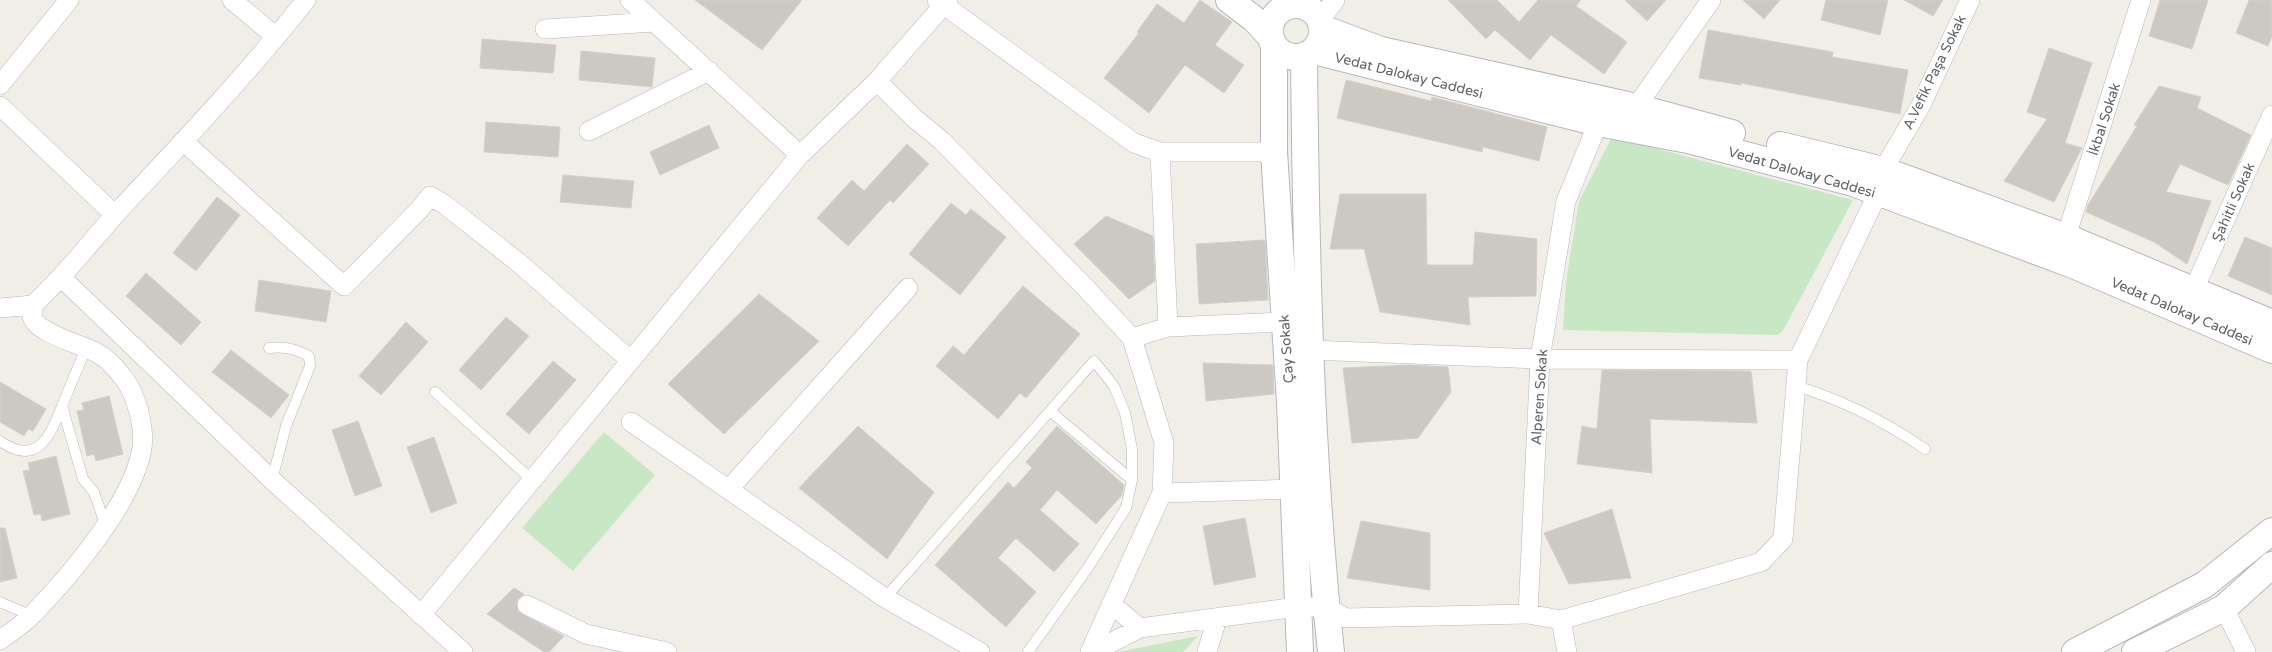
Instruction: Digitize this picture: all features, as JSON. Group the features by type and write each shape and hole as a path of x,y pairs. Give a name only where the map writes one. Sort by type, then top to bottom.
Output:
{"main road":[{"path":"1229,0 1254,19 1272,41 1288,56 1309,18"},
{"name":"Çay Sokak","path":"1300,652 1274,152 1272,19 1278,12 1309,18 1310,350 1326,606 1331,652"},
{"name":"Vedat Dalokay Caddesi","path":"1309,18 1382,50 1636,108 1806,152 1881,181 2272,350"},
{"name":"Vedat Dalokay Caddesi","path":"1309,18 1598,123 1688,140 1853,183 1881,181 2066,237 2272,323"},
{"path":"2075,652 2204,586 2272,531"},
{"path":"2135,652 2224,608 2272,565"}],"street":[{"path":"0,85 69,0"},
{"path":"232,0 275,36"},
{"path":"0,308 33,305 62,278 306,0"},
{"path":"630,0 800,155"},
{"path":"1636,108 1711,0"},
{"name":"A.Vefik Paşa Sokak","path":"1798,360 1881,181 1920,107 1970,0"},
{"name":"İkbal Sokak","path":"2066,237 2141,0"},
{"path":"421,615 800,155 877,81 943,2 1134,143 1160,152 1274,152"},
{"path":"545,29 654,22"},
{"path":"589,131 709,72"},
{"path":"877,81 914,118 942,141 1132,338 1164,443 1162,493 1111,604 1092,652"},
{"path":"0,106 115,216"},
{"name":"Şahitli Sokak","path":"2194,289 2272,115"},
{"name":"Alperen Sokak","path":"1528,614 1540,359 1566,201 1598,123"},
{"path":"183,141 344,286 420,209 430,196 444,204 519,263 630,360"},
{"path":"1160,152 1168,328"},
{"path":"62,278 272,480 463,652"},
{"path":"728,490 908,288"},
{"path":"0,640 32,616 106,528 119,506 137,466 142,446 141,430 133,394 123,378 109,362 86,348 39,326 32,317 33,305"},
{"path":"1132,338 1168,328 1284,322"},
{"path":"1092,652 1140,628 1297,607 1326,606 1346,618 1528,614 1561,620 1761,562 1782,539 1798,360 1540,359 1310,350"},
{"path":"631,422 885,598 980,652"},
{"path":"1162,493 1293,489"},
{"path":"1111,604 1140,628"},
{"path":"527,605 586,634 667,652"},
{"path":"2224,608 2246,652"},
{"path":"1207,652 1217,618"},
{"path":"1561,620 1567,652"}],"lane":[{"path":"269,348 283,346 299,351 309,356 310,366 286,426 272,480"},
{"path":"0,441 8,447 22,450 35,450 45,443 54,428 86,348"},
{"path":"885,598 1094,361 1114,386 1125,413 1132,449 1132,480 1126,508 1087,569 1028,652"},
{"path":"1796,386 1836,399 1872,416 1925,449"},
{"path":"435,392 532,480"},
{"path":"62,406 83,479 94,492 106,528"},
{"path":"1050,410 1132,480"},
{"path":"0,602 32,616"}],"green space":[{"path":"1612,137 1853,200 1784,329 1778,335 1563,330 1566,281 1579,201"},
{"path":"604,432 655,475 573,571 522,528"},
{"path":"1198,636 1183,652 1118,652"}],"building":[{"path":"695,0 802,0 762,50"},
{"path":"1200,0 1232,22 1215,45 1244,65 1224,93 1185,65 1149,113 1104,78 1139,33 1137,32 1157,4 1184,23"},
{"path":"1448,0 1497,0 1519,22 1538,0 1581,0 1576,6 1627,42 1604,74 1551,35 1530,60 1495,30 1486,39"},
{"path":"1625,0 1666,0 1647,21"},
{"path":"1743,0 1780,0 1764,19"},
{"path":"1826,0 1888,0 1880,35 1821,20"},
{"path":"1904,0 1943,0 1933,16"},
{"path":"2160,0 2208,0 2192,49 2149,36"},
{"path":"2249,0 2272,0 2272,36 2268,46 2236,33"},
{"path":"1708,30 1833,52 1832,57 1908,70 1900,114 1741,83 1741,85 1699,78"},
{"path":"482,39 556,45 553,73 480,68"},
{"path":"2049,48 2092,63 2065,143 2082,148 2054,202 2004,181 2047,119 2027,112"},
{"path":"581,51 655,58 652,87 579,80"},
{"path":"1346,80 1431,101 1432,97 1547,127 1539,161 1483,147 1482,152 1337,118"},
{"path":"2159,86 2201,97 2197,108 2251,135 2228,185 2180,164 2166,192 2211,201 2187,264 2154,242 2086,212 2088,205 2137,126 2134,125"},
{"path":"486,122 560,127 558,157 484,152"},
{"path":"709,125 719,148 660,175 650,152"},
{"path":"907,144 929,164 893,203 890,200 848,246 817,218 852,180 864,191"},
{"path":"563,175 634,181 631,208 560,202"},
{"path":"1340,194 1426,194 1427,265 1473,265 1475,232 1537,239 1536,296 1468,297 1470,325 1380,312 1364,249 1330,249"},
{"path":"217,197 240,215 196,271 173,253"},
{"path":"951,203 966,215 971,209 1006,237 960,295 909,254"},
{"path":"1106,216 1153,236 1155,281 1129,299 1074,244"},
{"path":"2245,237 2272,248 2272,295 2228,276"},
{"path":"1265,240 1268,300 1199,304 1196,244"},
{"path":"146,273 201,322 181,345 126,296"},
{"path":"259,280 331,291 326,322 255,311"},
{"path":"1023,286 1080,334 1026,398 1020,393 998,419 936,366 953,346 964,355"},
{"path":"759,294 819,341 724,434 668,384"},
{"path":"506,317 529,336 481,390 459,370"},
{"path":"406,322 428,342 381,395 359,376"},
{"path":"231,350 289,395 271,418 212,372"},
{"path":"553,361 576,380 529,434 506,414"},
{"path":"1203,363 1273,365 1274,394 1206,401"},
{"path":"1410,365 1448,367 1451,392 1418,438 1352,443 1343,368"},
{"path":"1602,370 1751,371 1757,423 1650,419 1652,473 1577,464 1582,426 1597,429"},
{"path":"0,382 46,409 33,431 28,429 24,436 0,422"},
{"path":"109,396 123,454 96,461 94,454 87,456 77,411 84,410 82,403"},
{"path":"358,421 382,486 355,496 332,430"},
{"path":"858,426 934,492 887,559 799,488"},
{"path":"1057,426 1124,485 1122,495 1096,524 1057,490 1040,510 1079,544 1054,572 1016,538 998,558 1036,592 1006,627 935,565 1008,482 1014,488 1032,468 1026,462"},
{"path":"434,437 457,503 431,513 407,447"},
{"path":"56,456 70,514 42,521 41,514 34,515 23,471 30,470 28,463"},
{"path":"1612,509 1631,578 1569,584 1544,533"},
{"path":"1245,518 1256,577 1214,585 1203,526"},
{"path":"1361,521 1430,533 1430,590 1347,578"},
{"path":"0,528 5,528 17,578 0,582"},
{"path":"514,588 524,594 517,600 518,612 564,636 549,652 544,652 487,614"}]}
